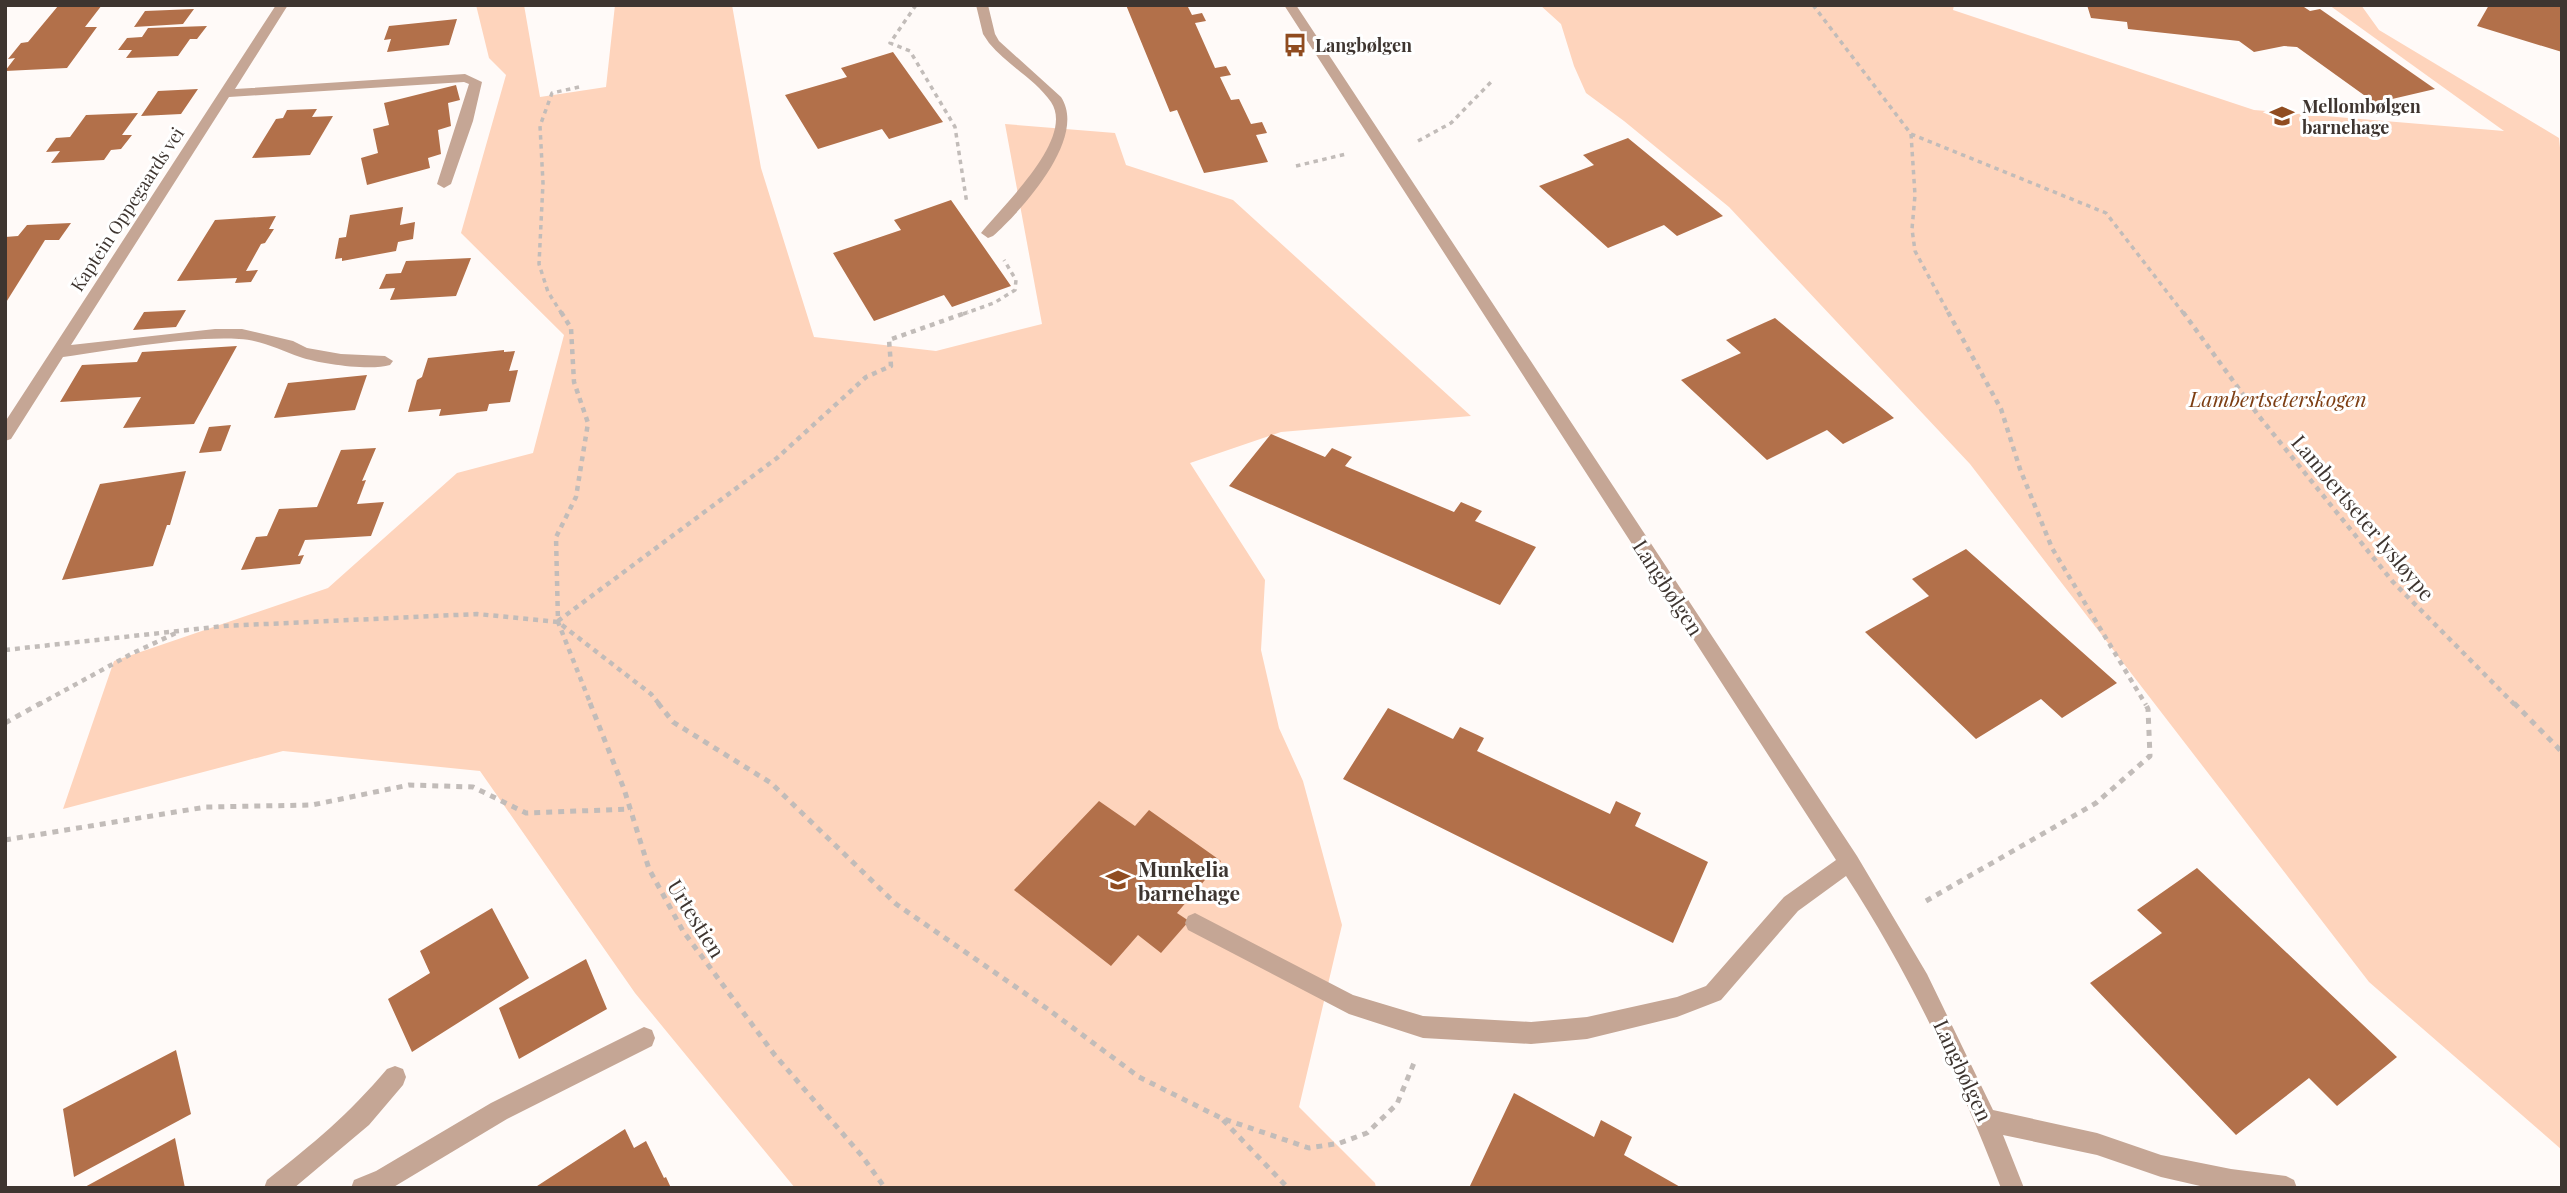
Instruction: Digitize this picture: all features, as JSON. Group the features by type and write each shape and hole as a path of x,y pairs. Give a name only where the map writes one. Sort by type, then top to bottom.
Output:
{"street":[{"name":"Kaptein Oppegaards vei","path":"5,435 282,5"},
{"path":"982,5 989,34 1060,107 1060,122 1049,159 1020,201 988,233"},
{"name":"Langbølgen","path":"1290,5 1850,862 1926,989 1987,1119 2014,1188"},
{"path":"226,93 465,78 476,82 466,121 444,184"},
{"path":"57,352 215,334 242,334 276,341 304,353 341,359 385,361"},
{"path":"1195,923 1349,1004 1423,1027 1531,1034 1587,1028 1677,1007 1713,993 1791,904 1850,862"},
{"path":"362,1188 383,1180 499,1111 644,1038"},
{"path":"275,1188 333,1143 361,1117 395,1077"},
{"path":"1987,1119 2097,1144 2161,1166 2231,1181 2286,1188"}],"path":[{"path":"558,622 777,458 866,377 891,366 889,340 994,303 1015,290 1016,280 988,233 972,219 964,196 955,127 910,51 890,43 916,5"},
{"path":"1813,5 1911,134 1915,195 1912,229 1915,251 2001,409 2020,469 2052,548 2148,709 2150,755 2096,803 1926,901"},
{"path":"1417,141 1456,119 1492,81"},
{"name":"Urtestien","path":"579,87 552,93 540,126 543,183 539,264 548,292 571,328 574,382 588,423 576,497 556,537 558,622 631,809 649,869 683,931 774,1054 862,1156 885,1188"},
{"name":"Lambertseter lysløype","path":"1911,134 2106,213 2166,289 2258,415 2393,582 2562,752"},
{"path":"1296,166 1357,152"},
{"path":"5,650 180,631 477,614 558,622 651,694 673,722 771,783 896,904 1049,1010 1139,1077 1221,1118 1309,1148 1340,1143 1367,1132 1396,1104 1410,1077 1423,1027"},
{"path":"5,723 133,653 180,631"},
{"path":"5,840 206,807 312,805 409,785 473,787 526,813 631,809"},
{"path":"1221,1118 1288,1188"}],"green space":[{"path":"476,5 524,5 540,97 606,87 615,5 732,5 761,168 814,337 936,351 1042,324 1005,124 1115,133 1126,165 1233,200 1471,416 1281,432 1190,463 1265,580 1261,650 1279,728 1303,781 1342,925 1299,1107 1375,1183 1376,1188 795,1188 635,993 480,771 283,751 63,809 114,661 328,588 457,473 533,453 564,335 461,233 506,75 489,58"},
{"name":"Lambertseterskogen","path":"1540,5 1954,5 1953,10 2254,110 2504,131 2329,5 2361,5 2379,30 2559,138 2562,167 2562,1150 2369,982 1970,464 1729,207 1586,93 1561,24"}],"building":[{"path":"102,5 85,27 97,27 67,68 5,71 15,58 8,59 21,43 28,42 58,6"},
{"path":"1126,5 1187,5 1192,15 1202,13 1206,21 1195,23 1215,68 1226,66 1231,75 1220,77 1231,100 1239,99 1251,124 1262,122 1267,133 1256,135 1268,162 1204,173 1177,110 1170,112"},
{"path":"2087,5 2301,5 2310,11 2320,9 2435,89 2375,103 2297,47 2284,46 2254,52 2239,41 2128,29 2127,22 2091,18"},
{"path":"2489,5 2562,5 2562,52 2477,26"},
{"path":"194,9 183,24 134,27 145,11"},
{"path":"457,19 449,45 387,52 391,39 384,40 389,26"},
{"path":"207,26 197,39 190,39 178,56 126,58 132,50 118,50 127,38 142,37 148,28"},
{"path":"893,52 943,122 889,139 882,129 818,149 785,95 847,77 841,68"},
{"path":"456,85 460,100 448,103 451,126 438,130 441,154 428,158 430,168 367,185 361,158 378,153 373,129 389,125 384,103"},
{"path":"198,89 181,114 141,116 158,91"},
{"path":"317,109 312,117 333,116 310,155 252,158 276,119 283,118 287,110"},
{"path":"138,113 122,135 132,135 121,149 111,150 104,160 51,163 60,151 46,152 56,138 70,137 86,115"},
{"path":"1628,138 1723,216 1677,236 1664,225 1608,248 1539,186 1594,165 1583,155"},
{"path":"951,200 1011,286 952,307 944,295 874,321 833,253 901,230 894,220"},
{"path":"403,207 400,225 415,222 413,239 398,242 396,251 342,261 342,258 335,259 339,238 346,237 350,215"},
{"path":"276,216 269,229 274,229 265,243 261,244 246,271 258,270 251,282 235,283 237,278 177,281 215,220"},
{"path":"71,223 59,240 45,240 5,304 5,237 18,236 27,225"},
{"path":"471,258 456,296 390,300 395,288 379,289 386,274 401,273 406,261"},
{"path":"186,310 176,327 133,330 144,312"},
{"path":"1775,318 1894,418 1843,444 1827,430 1767,460 1681,380 1741,353 1726,340"},
{"path":"237,346 194,424 123,428 141,397 60,402 82,365 137,362 142,352"},
{"path":"515,351 509,371 518,370 510,402 489,404 487,411 439,416 441,409 408,412 417,380 422,377 428,358"},
{"path":"367,375 355,410 274,418 288,383"},
{"path":"231,425 221,451 199,453 209,427"},
{"path":"1271,434 1325,457 1332,448 1352,457 1345,466 1454,512 1461,502 1482,511 1475,521 1536,547 1500,605 1229,486"},
{"path":"376,448 362,481 366,480 357,504 384,502 371,536 305,540 298,556 304,555 300,564 241,570 256,537 267,536 279,509 317,507 341,450"},
{"path":"186,471 170,525 167,525 153,566 62,580 100,484"},
{"path":"1966,549 2117,683 2062,718 2041,699 1976,739 1865,632 1929,596 1912,579"},
{"path":"1388,708 1453,739 1460,727 1484,738 1477,751 1610,814 1616,801 1641,813 1635,826 1708,862 1673,943 1343,779"},
{"path":"1099,801 1135,826 1149,810 1221,861 1177,913 1189,921 1161,953 1138,935 1111,966 1014,890"},
{"path":"2197,868 2397,1057 2337,1106 2309,1078 2236,1135 2090,983 2162,933 2137,910"},
{"path":"492,908 529,978 412,1052 388,999 430,973 420,951"},
{"path":"586,959 607,1009 519,1059 499,1008"},
{"path":"176,1050 191,1114 74,1177 63,1109"},
{"path":"1514,1093 1594,1137 1601,1120 1632,1137 1624,1155 1682,1188 1469,1188"},
{"path":"625,1129 634,1148 646,1141 671,1188 534,1188"},
{"path":"175,1138 185,1188 83,1188"}],"place":[{"name":"Langbølgen","path":"1295,45"},
{"name":"Mellombølgen barnehage","path":"2282,116"},
{"name":"Munkelia barnehage","path":"1118,880"}]}
